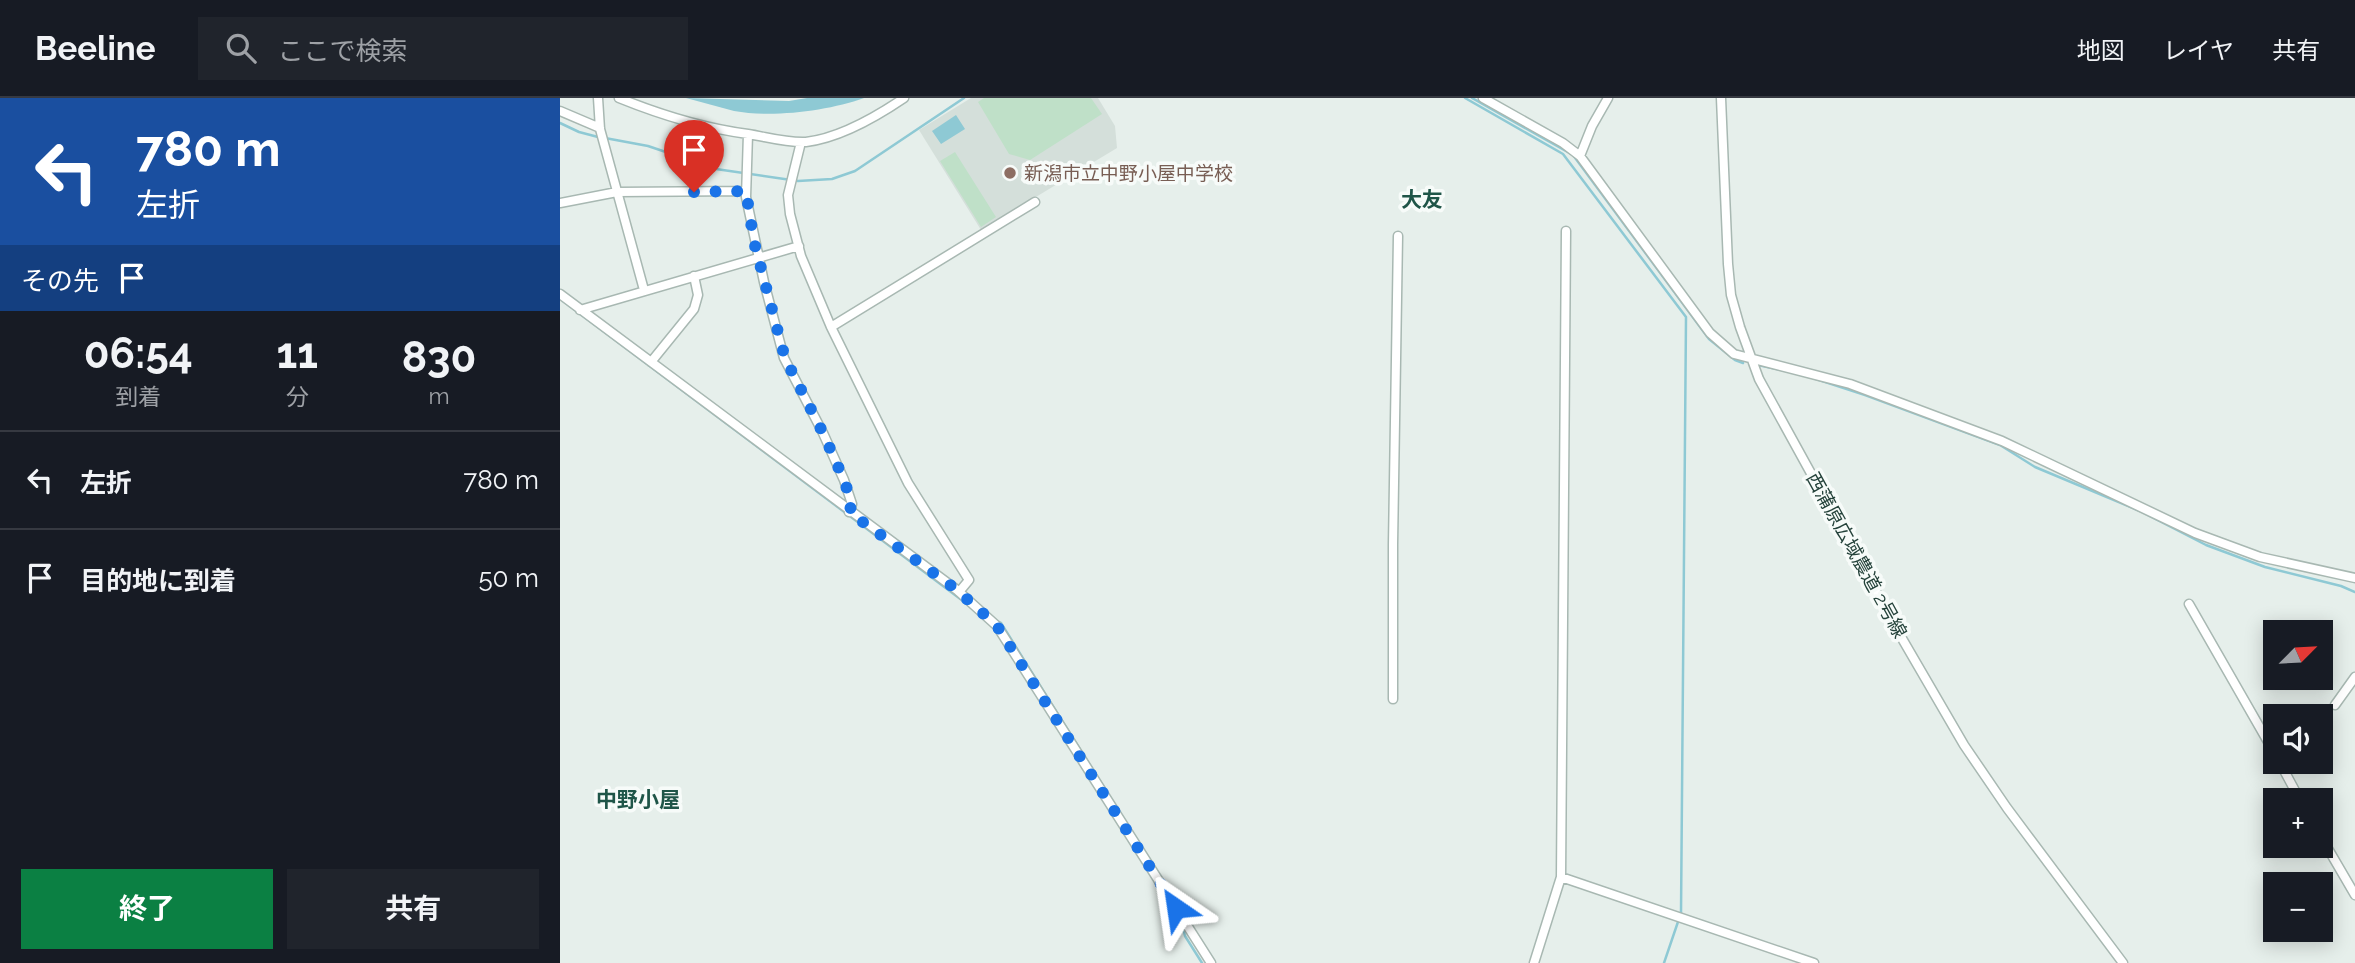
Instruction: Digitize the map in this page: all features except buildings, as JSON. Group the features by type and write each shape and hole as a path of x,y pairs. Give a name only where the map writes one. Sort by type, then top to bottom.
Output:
{"street":[{"path":"597,98 600,128 644,290"},
{"path":"618,98 682,122 801,142 831,137 904,98"},
{"path":"1483,98 1563,143 1580,156 1710,333 1734,354 1850,384 2002,441 2195,533 2260,557 2355,578"},
{"path":"1580,156 1592,126 1608,98"},
{"name":"西蒲原広域農道 2号線","path":"1721,98 1729,274 1750,359 1900,635 1964,746 2015,820 2123,963"},
{"path":"560,111 600,128"},
{"path":"748,134 746,191 757,258 785,358 844,480 852,504 849,512"},
{"path":"801,142 788,195 790,215 799,246 831,327 908,483 969,580 959,592"},
{"path":"560,203 617,192 746,191"},
{"path":"831,327 1035,202"},
{"path":"1534,963 1562,877 1566,231"},
{"path":"1393,699 1398,236"},
{"path":"580,310 799,246"},
{"path":"651,362 694,309 698,295 694,276"},
{"path":"560,294 959,592 997,626 1211,963"},
{"path":"2189,604 2263,733"},
{"path":"2335,705 2355,677"},
{"path":"2333,857 2355,895"},
{"path":"1562,877 1814,963"}],"shaded area":[{"name":"新潟市立中野小屋中学校","path":"971,98 1098,98 1115,126 1117,148 981,230 919,130"}],"green space":[{"path":"984,98 1091,98 1102,114 1030,160 1009,154 978,102"},
{"path":"955,152 996,217 981,227 940,161"}],"water":[{"path":"686,98 789,101 807,98 864,98 817,110 765,114 734,111"},
{"path":"956,115 965,129 941,144 932,131"}],"waterway":[{"path":"605,138 648,146 716,169 798,181 832,179 855,171 964,98"},
{"path":"1465,98 1563,154 1686,317 1681,913 1664,963"},
{"path":"1472,98 1573,155 1709,339 1735,360 1743,363"},
{"path":"560,123 598,137"},
{"path":"563,301 963,601"},
{"path":"1758,365 1786,371"},
{"path":"1813,378 2000,445 2035,467 2140,511 2206,545 2265,567 2355,592"},
{"path":"996,621 1001,623 1178,906"},
{"path":"1182,923 1185,936 1202,963"}],"place":[{"name":"新潟市立中野小屋中学校","path":"1010,173"}],"district":[{"name":"大友","path":"1422,200"},
{"name":"中野小屋","path":"638,800"}],"route":[{"path":"694,192 746,191 754,242 785,358 844,480 852,504 849,512 957,590 997,626 1176,908"}]}
